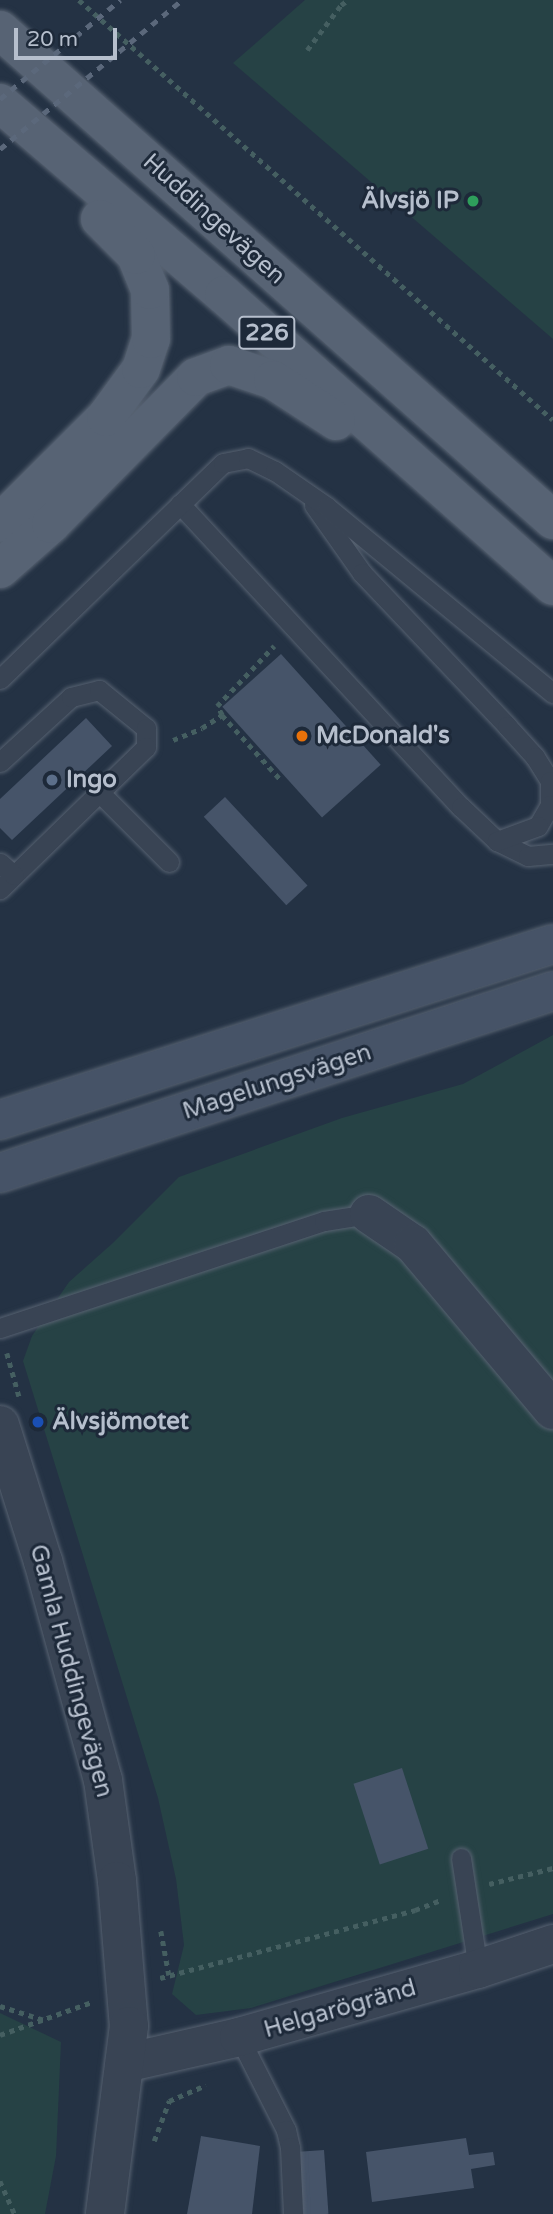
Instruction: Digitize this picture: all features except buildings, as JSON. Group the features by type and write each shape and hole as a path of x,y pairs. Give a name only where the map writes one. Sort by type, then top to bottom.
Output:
{"main road":[{"name":"Huddingevägen","path":"0,30 553,520"},
{"name":"Huddingevägen","path":"0,103 224,295 542,577"},
{"path":"0,133 108,226 136,255 150,290 151,339 141,369 106,417 0,523"},
{"path":"0,569 51,524 196,377 229,365 273,380 323,411 542,577"},
{"path":"499,471 553,505"},
{"name":"Magelungsvägen","path":"0,1120 553,944"},
{"name":"Magelungsvägen","path":"0,1173 553,991"}],"street":[{"path":"369,1214 413,1244 553,1410"},
{"name":"Gamla Huddingevägen","path":"0,1425 43,1561 103,1780 117,1881 128,2026 105,2214"},
{"name":"Helgarögränd","path":"125,2063 246,2051 553,1944"}],"lane":[{"path":"0,678 223,463 248,458 303,490 553,692"},
{"path":"303,490 362,573 507,726 535,757 550,780 551,805 538,826 497,841"},
{"path":"180,504 497,841 528,856 553,854"},
{"path":"0,762 71,697 99,690 146,728 146,747 5,876"},
{"path":"99,792 169,862"},
{"path":"0,1328 324,1221 369,1214"},
{"path":"461,1858 468,1889 478,1969"},
{"path":"246,2051 286,2130 290,2147 293,2214"}],"path":[{"path":"79,0 553,420"},
{"path":"307,50 341,5 348,0"},
{"path":"281,780 222,715 217,706 293,626"},
{"path":"185,736 222,715"},
{"path":"0,2035 127,1988 415,1910 468,1889 553,1868"},
{"path":"0,2006 45,2020"},
{"path":"150,2152 170,2101 246,2051"},
{"path":"0,2181 15,2214"}],"green space":[{"name":"Älvsjö IP","path":"305,0 553,0 553,339 233,63"},
{"path":"553,1035 553,1914 251,2008 196,2015 172,1994 184,1945 176,1879 158,1798 23,1361 32,1336 69,1282 114,1242 179,1177 342,1118 463,1084"},
{"path":"0,2013 61,2042 56,2156 45,2214 0,2214"}],"railway":[{"path":"0,99 120,0"},
{"path":"0,149 182,0"}],"place":[{"name":"Älvsjö IP","path":"473,201"},
{"name":"McDonald's","path":"302,736"},
{"name":"Ingo","path":"52,780"},
{"name":"Älvsjömotet","path":"38,1422"}]}
